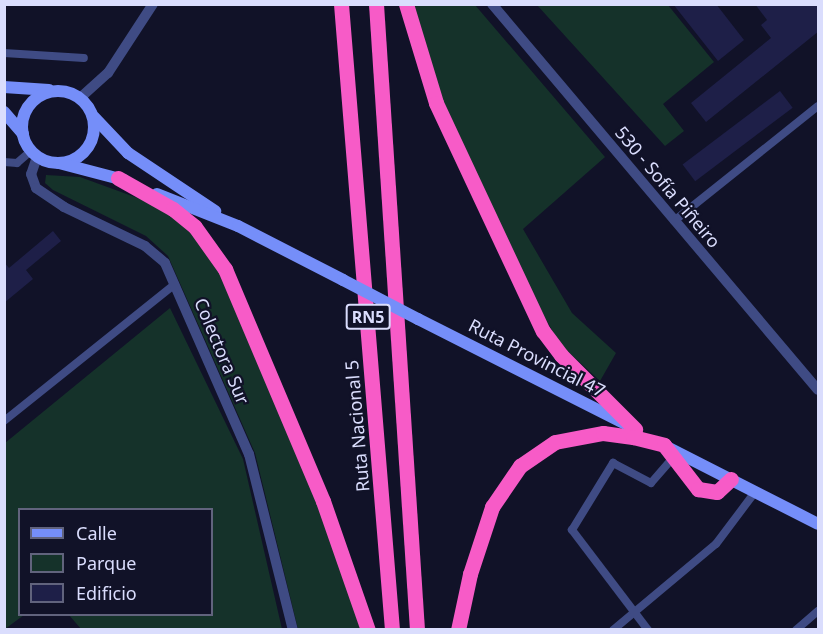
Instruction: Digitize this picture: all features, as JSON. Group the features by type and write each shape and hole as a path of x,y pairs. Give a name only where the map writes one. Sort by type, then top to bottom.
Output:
{"highway":[{"name":"Ruta Nacional 5","path":"341,4 392,630"},
{"name":"RN5","path":"376,4 417,630"},
{"path":"406,4 436,103 543,331 561,355 635,429"},
{"path":"118,178 174,209 195,227 225,269 323,501 368,630"},
{"path":"458,630 470,574 492,507 520,466 555,442 579,436 618,434 664,445 688,479 705,492 723,490 730,479"}],"main road":[{"path":"4,87 59,91 80,98 93,115 94,127 88,148 70,161 59,163 34,154 23,134 4,112"},
{"path":"23,134 31,104 39,96 59,91"},
{"name":"Ruta Provincial 47","path":"93,115 128,153 238,226"},
{"name":"Ruta Provincial 47","path":"59,163 118,178 238,226 819,524"}],"street":[{"path":"80,98 108,73 153,4"},
{"name":"530 - Sofía Piñeiro","path":"492,4 674,221 818,387"},
{"path":"4,53 84,58"},
{"path":"674,221 819,106"},
{"path":"4,162 17,163 34,154"},
{"name":"Colectora Sur","path":"34,154 31,174 36,188 64,207 145,246 165,263 249,454 293,630"},
{"path":"4,421 175,284"},
{"path":"648,630 572,530 616,461 651,483 673,458"},
{"path":"613,630 716,544 755,492"},
{"path":"796,630 819,611"}],"green space":[{"path":"412,5 475,5 605,157 523,229 572,313 616,353 600,381 560,344 540,309 442,99"},
{"path":"537,5 668,5 714,62 663,104 684,131 665,146"},
{"path":"46,175 80,177 154,204 193,232 215,261 331,534 360,629 298,629 255,453 168,256 146,236 53,190 45,183"},
{"path":"170,308 243,459 282,629 81,629 70,616 213,616 213,508 18,508 18,616 23,616 5,629 5,443"}],"building":[{"path":"673,4 716,4 744,40 718,61"},
{"path":"755,4 819,4 819,31 706,122 691,103 771,38 761,25 767,20"},
{"path":"780,91 793,108 695,181 683,164"},
{"path":"53,231 61,241 26,270 33,279 4,303 4,262 9,268"}]}
